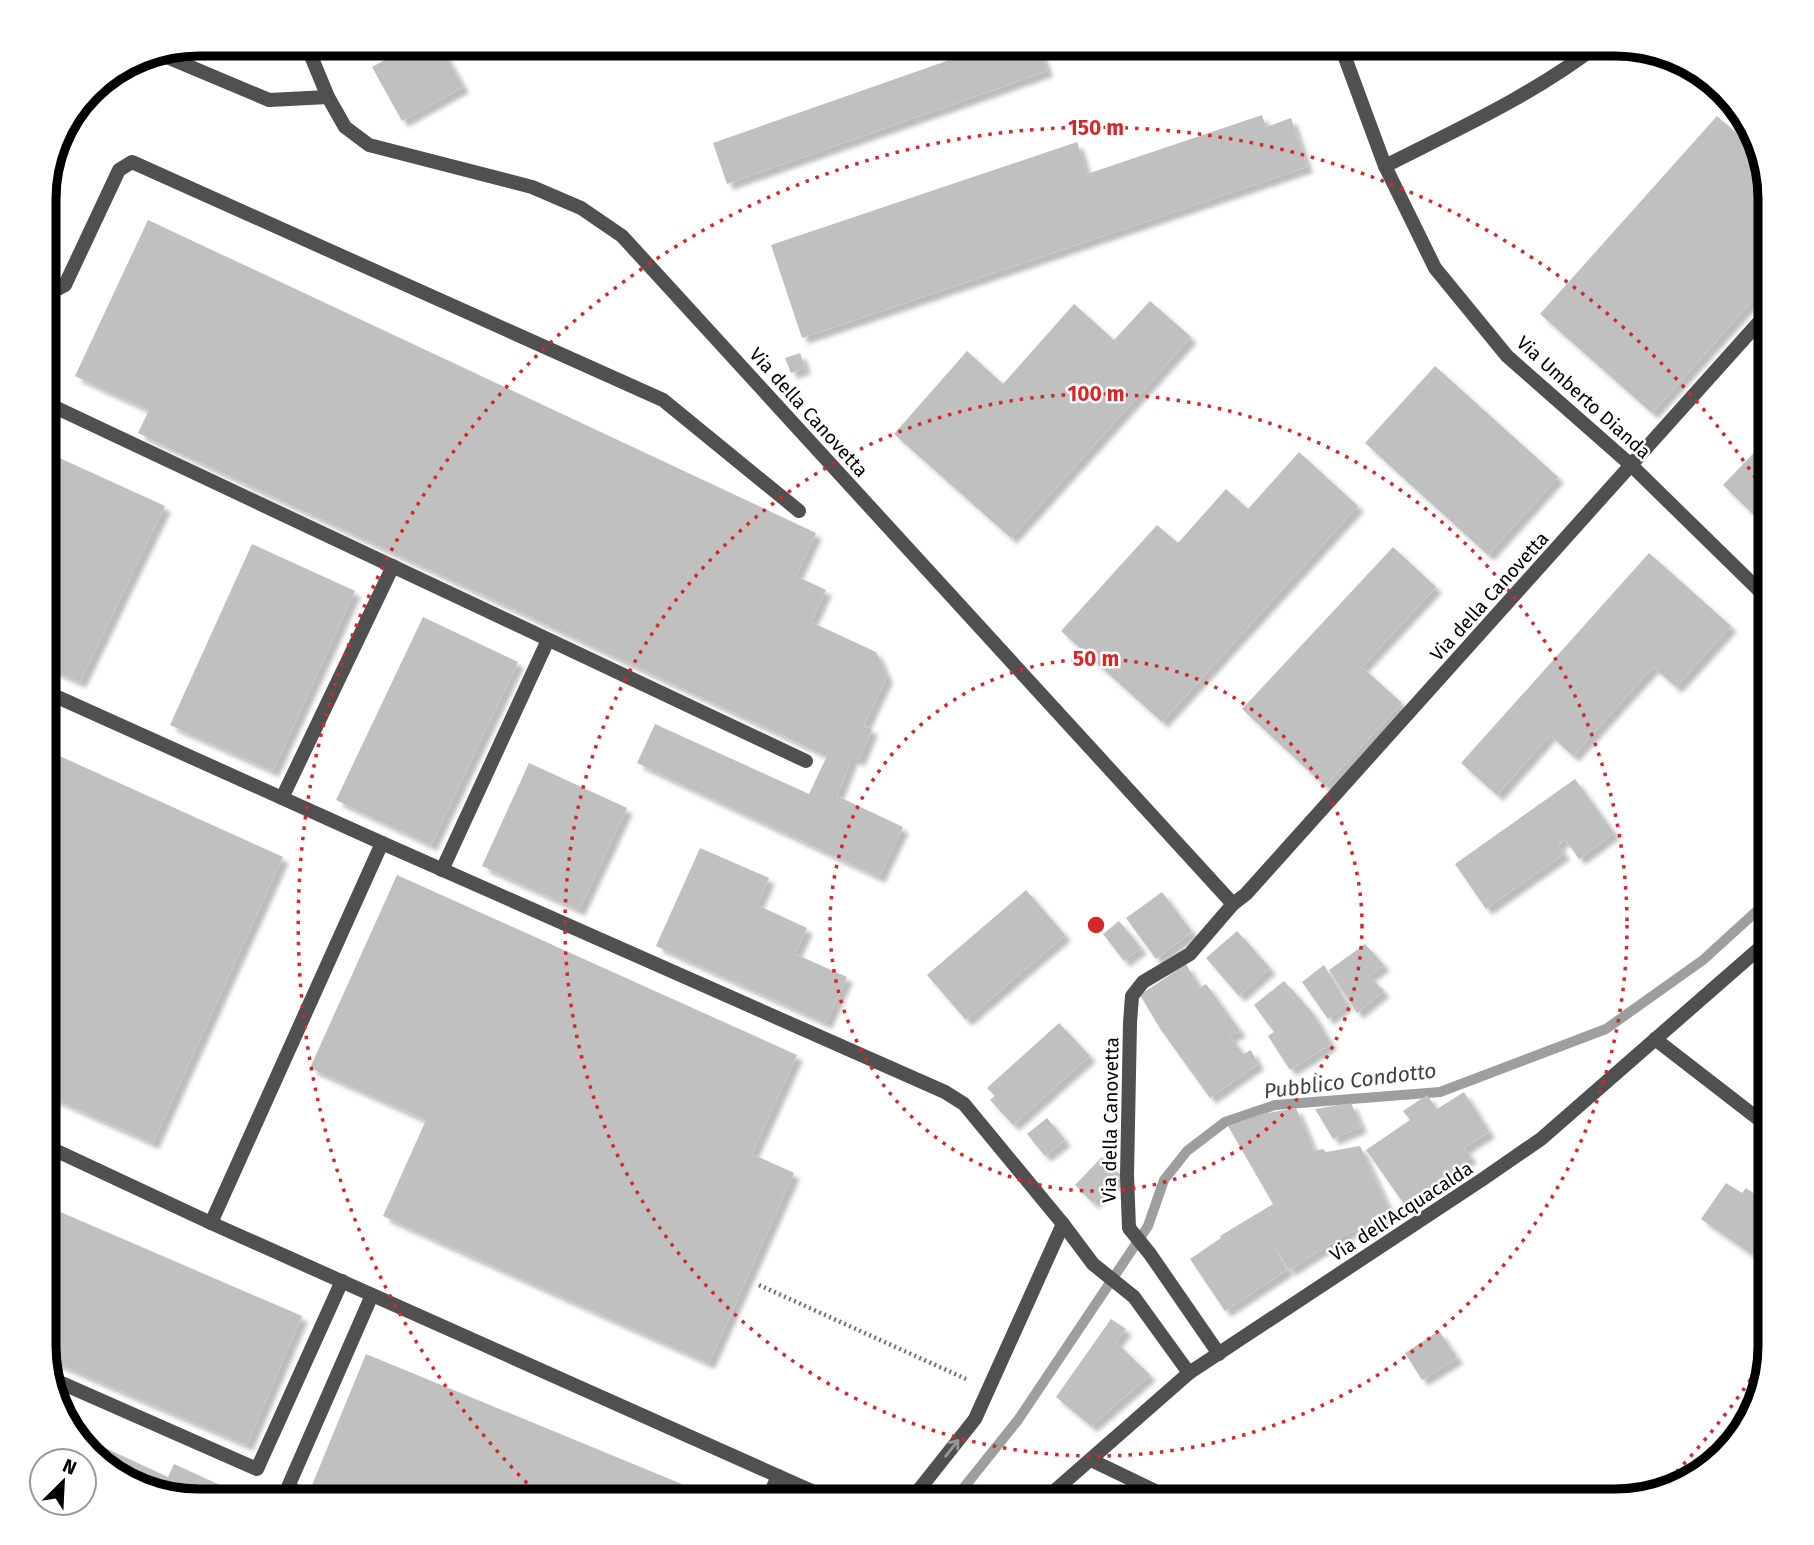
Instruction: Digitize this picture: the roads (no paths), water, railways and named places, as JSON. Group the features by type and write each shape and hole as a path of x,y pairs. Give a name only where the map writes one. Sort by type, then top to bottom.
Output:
{"street":[{"name":"Via della Canovetta","path":"311,56 345,127 369,145 533,187 582,208 622,236 1233,904"},
{"name":"Via Umberto Dianda","path":"1344,56 1385,166 1435,268 1507,356 1632,466 1758,589"},
{"path":"1385,166 1493,112 1583,56"},
{"path":"171,59 269,100 328,96"},
{"path":"56,290 65,285 119,170 132,162 663,400 799,511"},
{"name":"Via della Canovetta","path":"1219,1354 1129,1228 1127,1175 1132,996 1143,982 1190,954 1758,324"},
{"path":"56,408 806,761"},
{"path":"282,798 393,566"},
{"path":"442,870 548,640"},
{"path":"56,696 945,1092 964,1104 1093,1264 1134,1297 1189,1373"},
{"path":"211,1223 382,843"},
{"name":"Via dell'Acquacalda","path":"1057,1489 1189,1373 1541,1139 1758,949"},
{"path":"1655,1039 1758,1119"},
{"path":"56,1150 211,1223 807,1489"},
{"path":"920,1489 975,1419 1063,1224"},
{"path":"61,1383 257,1469 342,1282"},
{"path":"292,1489 288,1487 372,1295"},
{"path":"1091,1460 1151,1489"},
{"path":"772,1489 778,1476"}],"waterway":[{"name":"Pubblico Condotto","path":"963,1489 1018,1420 1148,1226 1164,1180 1187,1151 1225,1122 1275,1105 1440,1092 1606,1029 1703,960 1758,910"}]}
